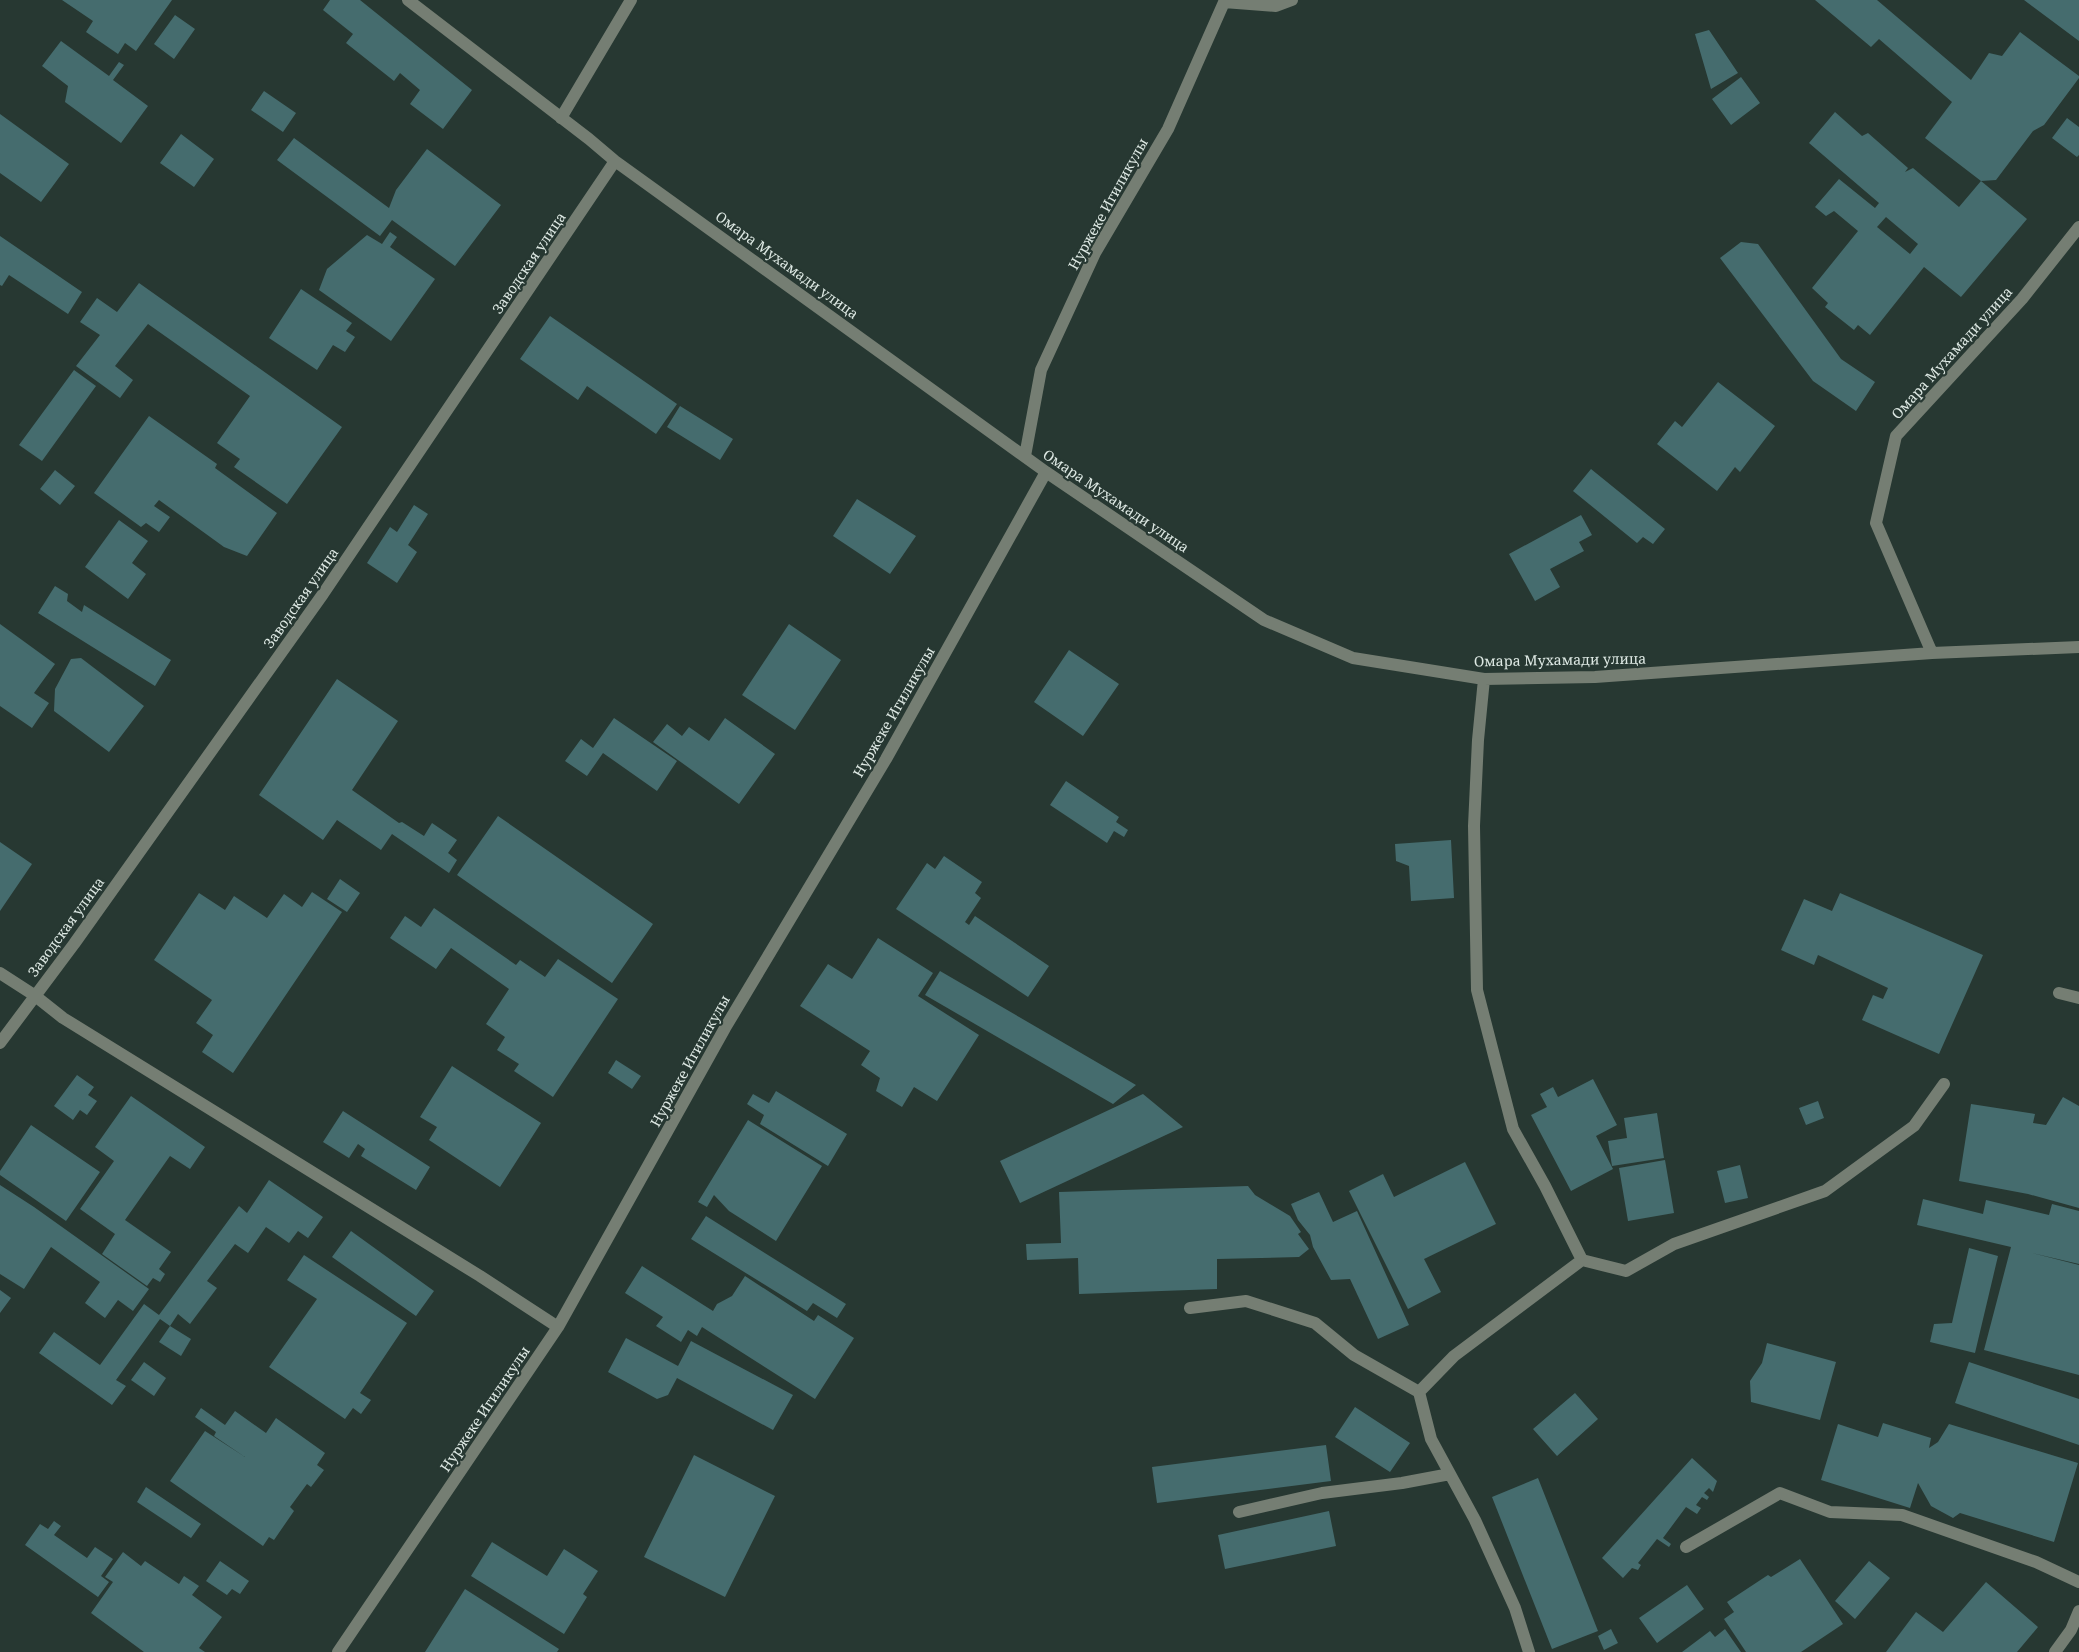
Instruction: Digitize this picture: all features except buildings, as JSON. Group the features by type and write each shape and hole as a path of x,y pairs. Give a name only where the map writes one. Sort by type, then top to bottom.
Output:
{"street":[{"name":"Омара Мухамади улица","path":"408,0 615,161 1046,472 1264,620 1353,658 1484,680 1595,677 1932,653 2079,647"},
{"path":"562,118 632,0"},
{"path":"1224,1 1276,6 1292,0"},
{"name":"Нуржеке Игиликулы","path":"1025,456 1041,370 1095,253 1168,128 1224,1"},
{"name":"Заводская улица","path":"0,1043 74,944 323,594 615,161"},
{"name":"Омара Мухамади улица","path":"1932,653 1876,523 1896,436 2022,299 2079,227"},
{"name":"Нуржеке Игиликулы","path":"338,1652 558,1327 725,1028 886,759 1046,472"},
{"path":"1484,680 1478,740 1474,826 1477,990 1513,1129 1545,1186 1582,1260 1626,1271 1674,1244 1825,1191 1914,1126 1944,1084"},
{"path":"0,972 63,1018 558,1327"},
{"path":"2059,993 2079,998"},
{"path":"1418,1392 1454,1356 1582,1260"},
{"path":"1190,1308 1246,1301 1315,1324 1354,1355 1418,1392 1431,1439 1475,1520 1515,1608 1529,1652"},
{"path":"1239,1512 1322,1493 1402,1483 1450,1474"},
{"path":"1686,1546 1780,1493 1830,1512 1902,1515 2036,1562 2079,1582"},
{"path":"2055,1652 2071,1630 2079,1611"}]}
